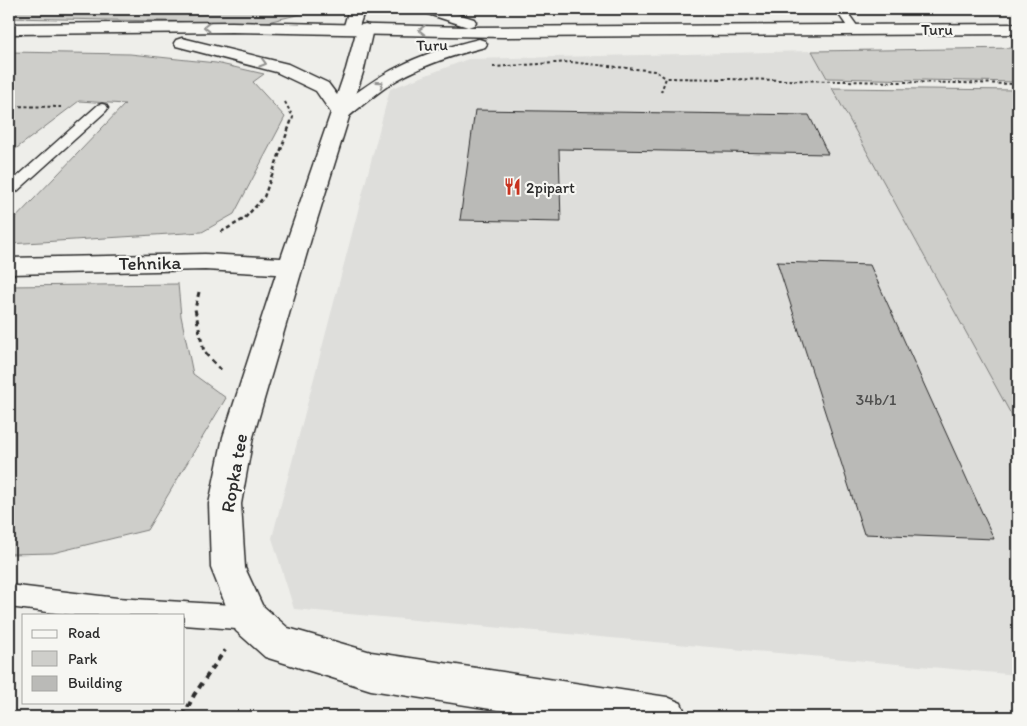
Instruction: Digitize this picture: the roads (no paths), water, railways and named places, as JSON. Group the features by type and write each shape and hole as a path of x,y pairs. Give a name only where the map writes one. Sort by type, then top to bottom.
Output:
{"main road":[{"name":"Ropka tee","path":"357,9 356,37 341,113 238,437 225,504 228,568 249,618 278,644 371,671 668,717"},
{"name":"Ropka tee","path":"356,37 370,9"},
{"path":"427,9 451,18 503,32"},
{"path":"232,27 278,19 296,13"},
{"name":"Turu","path":"9,29 232,27 478,44 659,39 855,30"},
{"name":"Turu","path":"308,44 356,37 503,32 1018,28"},
{"path":"9,35 246,44"},
{"path":"182,43 282,68 322,87 341,113 390,77 409,66 444,52 478,44"},
{"name":"Tehnika","path":"9,266 205,262 291,267"}],"lane":[{"path":"840,9 855,30"},
{"path":"9,191 102,108"},
{"path":"9,596 117,609 249,618"}],"waterway":[{"path":"120,9 128,9"}],"place":[{"name":"2pipart","path":"512,187"}]}
